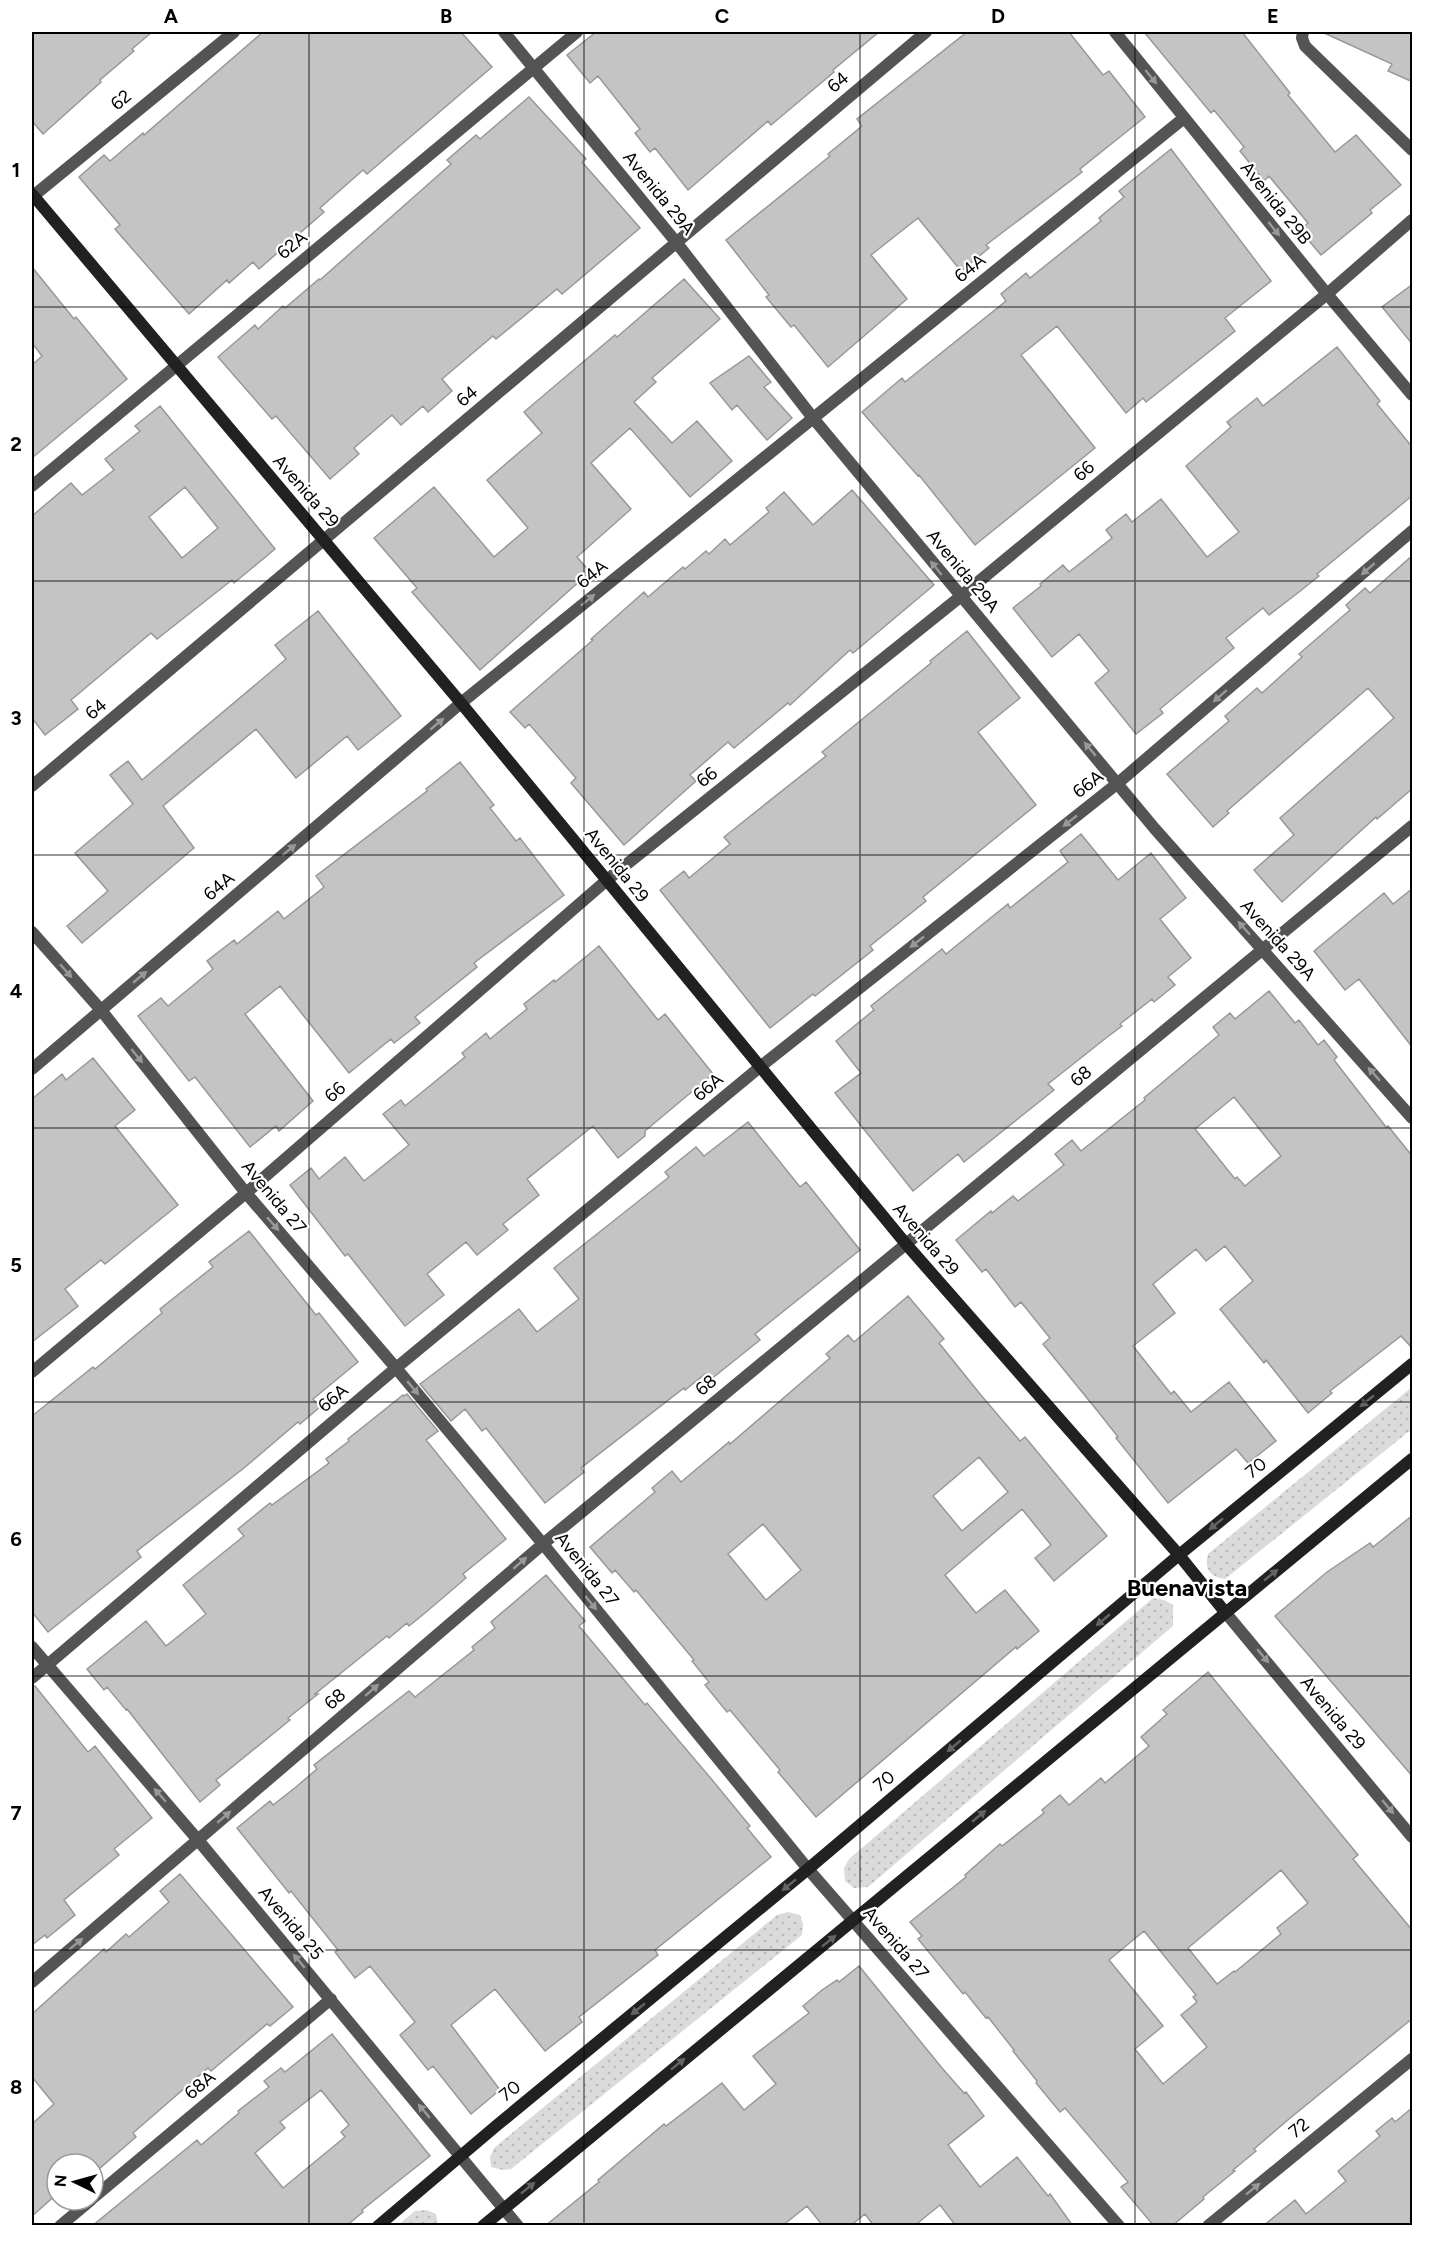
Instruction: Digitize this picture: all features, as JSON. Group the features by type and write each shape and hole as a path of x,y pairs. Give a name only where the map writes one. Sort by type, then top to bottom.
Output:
{"main road":[{"name":"Avenida 29","path":"32,195 461,703 906,1244 1179,1555 1225,1612"},
{"name":"70","path":"378,2226 808,1869 1179,1555 1413,1364"},
{"path":"483,2226 1413,1459"}],"street":[{"name":"62","path":"32,195 234,32"},
{"name":"Avenida 29A","path":"504,32 676,242 813,418 960,597 1119,783 1155,829 1413,1118"},
{"name":"62A","path":"32,486 576,32"},
{"name":"64","path":"32,786 926,32"},
{"name":"Avenida 29B","path":"1115,32 1327,294 1413,395"},
{"path":"1302,35 1305,46 1413,150"},
{"name":"64A","path":"32,1069 461,703 1184,118"},
{"name":"66","path":"32,1372 246,1193 607,880 960,597 1327,294 1413,220"},
{"name":"66A","path":"32,1678 396,1368 760,1067 1119,783 1413,531"},
{"name":"68","path":"32,1982 543,1544 1413,826"},
{"name":"Avenida 27","path":"32,932 101,1010 246,1193 543,1544 808,1869 1119,2226"},
{"name":"Avenida 29","path":"1225,1612 1413,1837"},
{"name":"Avenida 25","path":"32,1647 198,1840 462,2155 518,2226"},
{"name":"68A","path":"105,2188 331,1999"},
{"name":"72","path":"1208,2226 1413,2059"},
{"name":"68A","path":"60,2226 77,2212"}],"shaded area":[{"path":"1412,1387 1412,1429 1225,1579 1209,1571 1208,1554"},
{"path":"1153,1598 1173,1605 1173,1626 868,1887 854,1888 845,1881 844,1868 849,1859"},
{"path":"788,1912 800,1915 803,1924 802,1935 511,2169 491,2167 490,2157 494,2148 777,1915"},
{"path":"427,2210 436,2214 438,2225 398,2225 415,2211"}],"building":[{"path":"32,32 152,32 43,134 32,121"},
{"path":"263,32 461,32 492,67 367,174 363,170 320,208 324,212 259,269 253,262 229,283 227,280 189,314 115,229 120,225 79,177 104,155 110,161 143,133 144,135"},
{"path":"596,32 879,32 771,125 768,121 688,190 655,148 650,152 635,133 640,129 598,76 590,83 567,55"},
{"path":"967,32 1069,32 1103,75 1109,71 1145,117 1080,169 1082,172 986,245 989,248 961,271 918,218 871,255 907,299 828,367 794,325 791,327 766,297 769,295 726,240 830,156 828,154 862,126 857,119"},
{"path":"1144,32 1242,32 1290,93 1288,95 1335,152 1356,135 1401,185 1370,210 1372,213 1321,255 1300,230 1308,223 1269,176 1264,181 1240,151 1244,147 1214,110 1211,113"},
{"path":"1322,32 1413,32 1413,82 1388,71 1392,64"},
{"path":"529,97 586,159 582,162 640,228 562,294 557,289 496,339 493,336 442,379 452,391 428,412 423,406 401,425 392,415 354,448 359,454 330,479 276,416 272,419 218,357 255,325 258,329 283,306 285,308 320,280 451,164 447,160 476,135 480,139"},
{"path":"1171,149 1271,281 1225,318 1235,331 1146,402 1143,398 1126,413 1057,326 1021,355 1095,448 975,545 919,475 862,412 902,378 905,382 1006,301 1001,294 1026,273 1030,278 1101,221 1099,218 1124,197 1119,191"},
{"path":"32,267 127,379 32,458 32,365 42,356 32,343"},
{"path":"684,279 720,319 652,378 656,382 634,402 672,443 697,421 732,461 690,497 630,428 591,463 631,509 577,557 590,572 480,670 412,592 417,588 374,538 434,487 494,557 528,528 487,480 542,433 524,412"},
{"path":"1413,284 1413,345 1382,307"},
{"path":"1337,347 1380,401 1377,404 1413,448 1413,495 1317,574 1319,576 1269,615 1263,608 1226,638 1234,648 1160,709 1163,713 1136,734 1095,683 1109,671 1079,634 1052,657 1013,608 1063,565 1069,572 1112,538 1106,530 1126,514 1132,522 1161,499 1207,557 1239,532 1186,466 1231,427 1227,422 1257,398 1263,406"},
{"path":"749,356 771,382 764,387 792,418 767,440 737,405 732,410 710,383"},
{"path":"160,406 275,549 234,583 232,580 157,639 151,633 71,700 78,709 45,735 32,718 32,516 71,483 82,495 114,470 105,459 140,431 135,426","holes":["185,487 218,528 182,558 149,517"]},
{"path":"852,490 934,585 853,653 850,650 790,705 788,703 734,748 728,742 690,775 696,781 624,845 571,783 576,778 529,724 525,728 510,712 644,592 648,597 683,567 685,569 706,551 709,554 725,539 730,545 769,512 766,508 784,492 813,525"},
{"path":"1413,555 1413,788 1377,819 1376,817 1282,902 1254,870 1294,835 1280,818 1394,718 1368,688 1227,811 1229,813 1213,827 1167,774 1229,721 1225,716 1257,688 1262,693 1302,657 1299,654 1350,610 1346,605 1365,588 1370,593"},
{"path":"318,611 401,716 358,750 347,736 296,778 256,729 163,806 194,848 82,943 67,926 108,891 75,853 133,804 110,775 128,761 142,780 286,659 275,645"},
{"path":"967,631 1020,698 978,732 1036,805 923,897 926,901 870,946 873,950 770,1028 660,890 684,871 689,878 730,844 724,837 826,756 822,752"},
{"path":"460,762 494,805 490,808 516,841 520,838 564,895 474,963 477,967 415,1017 420,1023 394,1043 391,1039 349,1073 280,986 245,1014 313,1101 279,1131 276,1126 250,1147 195,1077 189,1081 138,1016 161,998 168,1006 213,969 207,961 234,940 237,944 278,911 284,919 324,887 316,876 427,791 426,789"},
{"path":"1081,834 1118,880 1151,853 1186,898 1160,919 1191,958 1168,977 1175,985 1154,1002 1152,999 1120,1024 1122,1026 1048,1084 1054,1090 964,1162 958,1154 913,1191 835,1093 861,1073 836,1041 874,1010 871,1006 942,949 946,954 1008,904 1010,908 1068,862 1060,851"},
{"path":"1413,888 1413,1048 1359,979 1345,990 1314,951 1384,893 1393,904"},
{"path":"599,946 658,1020 665,1014 713,1074 645,1131 645,1136 618,1158 593,1126 527,1179 539,1195 503,1224 508,1230 477,1255 466,1242 427,1274 444,1295 405,1326 348,1254 345,1256 290,1185 311,1168 319,1179 345,1157 364,1181 409,1145 383,1114 401,1100 405,1106 465,1057 462,1053 486,1033 490,1039 527,1009 524,1004"},
{"path":"1269,991 1295,1023 1299,1020 1318,1045 1324,1040 1337,1057 1334,1060 1386,1127 1388,1126 1413,1157 1413,1349 1401,1336 1330,1391 1332,1393 1308,1413 1266,1360 1264,1363 1220,1309 1253,1281 1225,1246 1206,1261 1196,1249 1153,1284 1175,1313 1133,1346 1171,1394 1174,1391 1191,1412 1229,1382 1276,1441 1248,1463 1236,1449 1168,1503 1043,1344 1050,1338 1021,1302 1015,1307 986,1269 982,1272 956,1240 991,1211 992,1213 1013,1196 1018,1201 1064,1165 1055,1154 1072,1140 1081,1151 1145,1100 1144,1098 1219,1035 1213,1027 1230,1013 1235,1019","holes":["1234,1097 1281,1156 1245,1186 1237,1177 1235,1179 1195,1129"]},
{"path":"93,1058 135,1110 115,1126 178,1205 105,1264 101,1260 65,1289 78,1306 32,1342 32,1099 62,1074 66,1080"},
{"path":"748,1122 800,1187 806,1182 860,1250 755,1334 760,1340 710,1380 705,1374 685,1390 684,1388 581,1468 584,1472 545,1503 486,1428 482,1431 465,1409 451,1421 420,1384 519,1309 537,1332 579,1299 554,1268 669,1177 665,1172 696,1147 704,1156"},
{"path":"249,1231 316,1315 319,1313 358,1362 313,1399 320,1407 300,1424 298,1422 244,1468 137,1551 141,1557 48,1632 32,1612 32,1416 93,1367 95,1369 162,1313 160,1309 213,1267 209,1262"},
{"path":"908,1296 944,1339 939,1343 980,1394 1020,1441 1025,1437 1107,1536 1054,1581 1035,1558 1051,1545 1022,1509 945,1575 976,1613 1005,1590 1039,1631 1017,1649 1016,1647 816,1817 730,1710 727,1712 705,1685 709,1682 692,1661 694,1660 636,1590 634,1592 615,1570 612,1573 590,1547 655,1492 652,1488 672,1471 681,1482 729,1442 730,1444 830,1358 826,1354 848,1335 854,1342","holes":["979,1457 1008,1492 962,1531 933,1496","763,1524 801,1570 766,1600 728,1554"]},
{"path":"407,1394 438,1431 426,1440 506,1539 463,1574 466,1578 409,1626 407,1623 389,1638 387,1636 315,1694 318,1694 288,1718 290,1720 216,1780 220,1785 200,1802 127,1709 107,1687 104,1690 87,1669 146,1621 166,1646 206,1614 183,1585 244,1536 238,1529 270,1503 272,1505 329,1463 326,1459 349,1441 348,1439"},
{"path":"1413,1515 1413,1777 1275,1616 1327,1572 1370,1543 1373,1547"},
{"path":"546,1575 585,1621 579,1626 713,1781 750,1826 747,1828 771,1857 655,1950 658,1955 579,2017 582,2022 545,2051 495,1989 451,2025 500,2090 471,2114 433,2066 428,2070 400,2035 415,2022 370,1966 355,1978 335,1952 338,1950 237,1828 270,1801 273,1805 296,1787 317,1769 314,1765 409,1691 415,1697 474,1650 472,1647 495,1628 491,1622"},
{"path":"1208,1672 1358,1855 1353,1859 1413,1931 1413,2018 1254,2149 1256,2151 1233,2170 1235,2171 1172,2226 1154,2226 1121,2187 1128,2182 1065,2108 1060,2112 988,2017 986,2018 965,1992 963,1994 918,1939 922,1936 910,1922 966,1877 965,1875 1000,1844 1002,1846 1044,1813 1042,1810 1060,1795 1069,1805 1101,1778 1105,1783 1149,1746 1141,1737 1167,1714 1163,1710","holes":["1281,1870 1308,1903 1277,1928 1281,1934 1217,1984 1188,1948","1144,1931 1196,1995 1193,1997 1197,2002 1181,2015 1207,2047 1163,2084 1135,2049 1163,2026 1109,1960"]},
{"path":"32,1686 35,1686 88,1752 95,1746 152,1818 114,1849 119,1855 64,1900 75,1915 47,1938 45,1935 32,1945"},
{"path":"180,1874 293,2007 270,2026 267,2024 211,2071 208,2068 133,2133 136,2137 105,2164 105,2152 45,2152 45,2205 32,2216 32,2124 54,2104 32,2077 32,2014 104,1949 106,1952 126,1934 129,1937 169,1902 160,1891"},
{"path":"859,1966 984,2116 948,2145 980,2187 1017,2157 1048,2196 1050,2194 1073,2226 956,2226 940,2205 914,2226 874,2226 865,2214 850,2226 823,2226 807,2206 782,2226 545,2226 664,2124 666,2126 722,2083 744,2110 776,2084 753,2056 809,2013 803,2006 822,1990 837,1980 839,1982"},
{"path":"332,2034 430,2156 362,2210 363,2212 346,2226 92,2226 197,2140 201,2145 239,2113 238,2111 269,2087 264,2081 281,2068 285,2072","holes":["321,2090 349,2125 341,2132 345,2137 283,2188 255,2153 285,2128 280,2122"]},
{"path":"1413,2107 1413,2226 1263,2226 1295,2200 1306,2214 1346,2181 1338,2171 1380,2136 1376,2131 1392,2118 1395,2122"}],"district":[{"name":"Buenavista","path":"1187,1587"}]}
